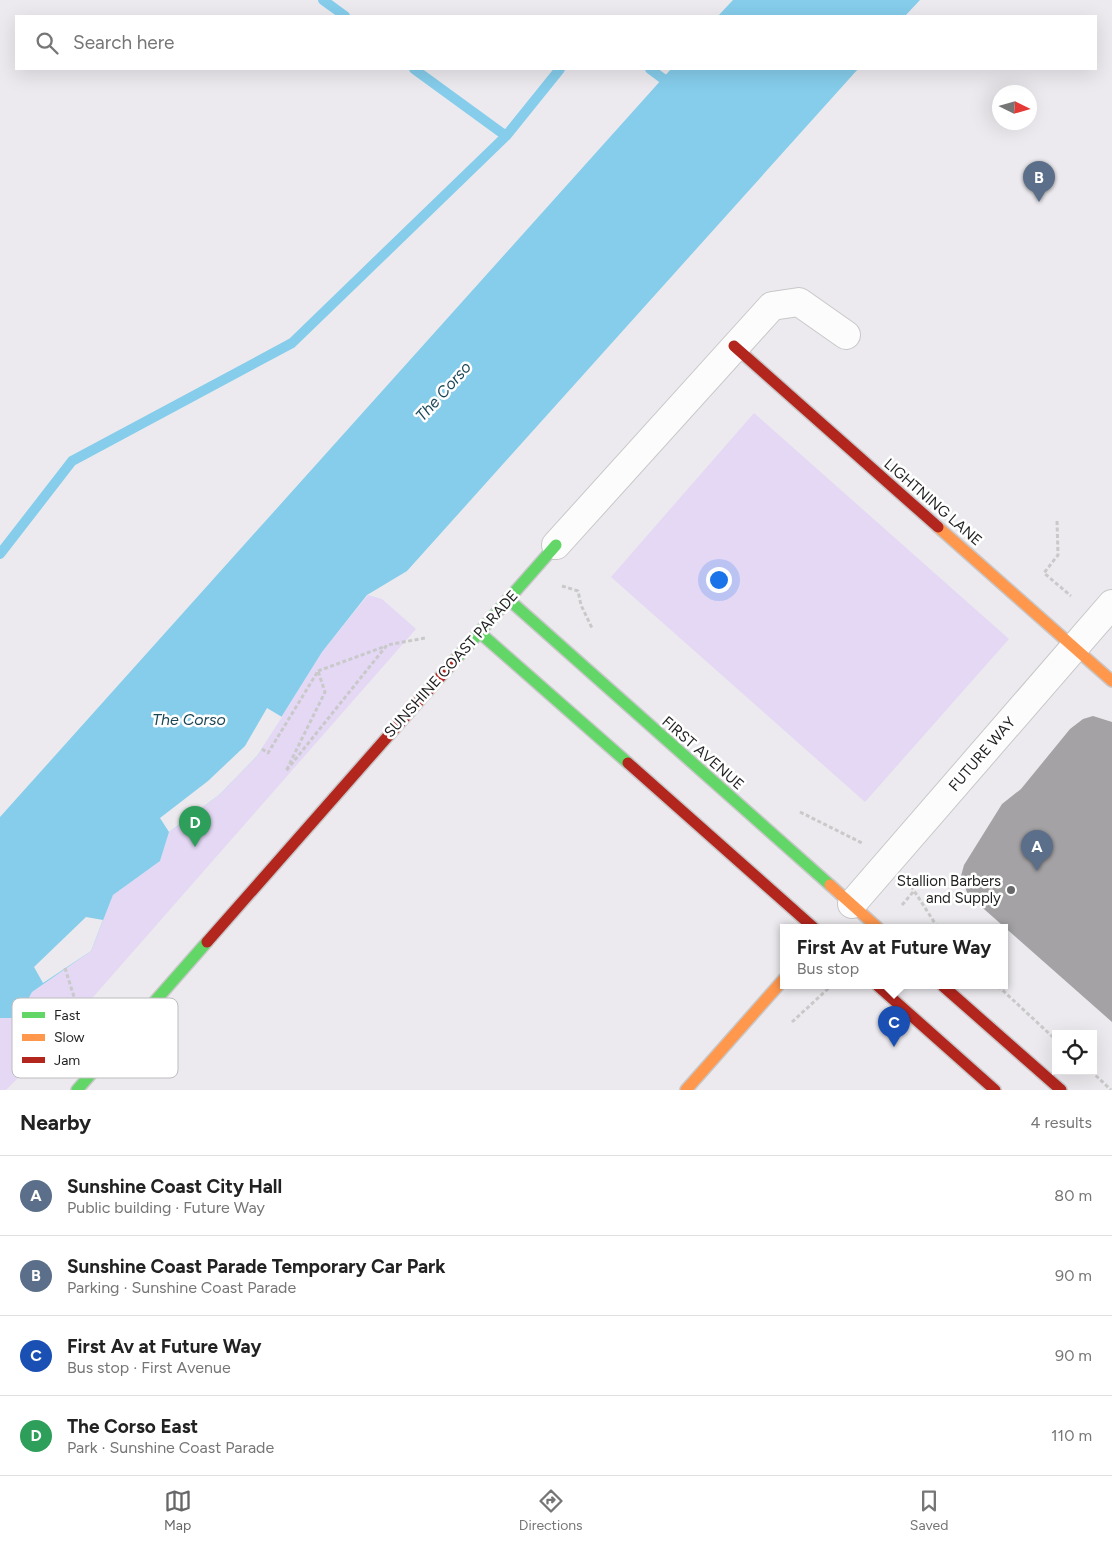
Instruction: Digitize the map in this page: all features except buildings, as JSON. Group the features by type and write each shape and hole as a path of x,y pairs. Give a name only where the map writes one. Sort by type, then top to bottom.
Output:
{"street":[{"name":"SUNSHINE COAST PARADE","path":"158,998 478,632 772,306 799,302 846,335"},
{"name":"LIGHTNING LANE","path":"734,346 1112,681"},
{"name":"FIRST AVENUE","path":"508,600 874,924"},
{"name":"FUTURE WAY","path":"852,904 1112,604"},
{"path":"478,632 809,924"},
{"path":"686,1090 780,984"},
{"path":"881,989 995,1090"},
{"path":"946,989 1061,1090"},
{"name":"SUNSHINE COAST PARADE","path":"77,1090 88,1078"}],"path":[{"path":"1057,521 1058,555 1044,573 1071,596"},
{"path":"531,574 578,591 588,622 596,634"},
{"path":"262,749 268,753 318,671 387,646 425,638"},
{"path":"318,671 325,692 286,771 387,646"},
{"path":"794,807 801,814 868,846"},
{"path":"909,882 935,924"},
{"path":"897,911 914,891"},
{"path":"65,968 74,998"},
{"path":"1001,989 1052,1035"},
{"path":"1095,1075 1111,1090"}],"shaded area":[{"path":"754,413 1009,639 865,802 611,577"},
{"path":"368,595 382,599 416,629 92,998 29,998 32,992 91,951 113,895 160,861 169,832 219,795 257,756 322,652"},
{"path":"0,1018 12,1018 12,1078 18,1078 6,1090 0,1090"}],"water":[{"path":"733,0 920,0 906,15 719,15"},
{"name":"The Corso","path":"670,70 857,70 407,571 367,595 322,652 257,756 219,795 169,832 160,861 113,895 91,951 32,992 29,998 12,998 12,1018 0,1018 0,817"}],"pier":[{"path":"267,708 282,717 257,756 219,795 169,832 160,818 208,781 245,746"},
{"path":"86,917 103,920 91,951 43,983 34,967"}],"waterway":[{"path":"323,0 344,15"},
{"path":"415,70 506,136 559,70"},
{"path":"651,70 673,86"},
{"path":"0,554 72,461 292,343 506,136"}],"traffic: fast":[{"path":"455,660 556,545"},
{"path":"508,599 830,885"},
{"path":"479,632 628,763"},
{"path":"158,998 207,942"},
{"path":"77,1090 88,1078"}],"traffic: slow":[{"path":"938,527 1112,681"},
{"path":"830,885 874,924"},
{"path":"686,1090 780,984"}],"traffic: jam":[{"path":"734,346 938,527"},
{"path":"207,942 455,660"},
{"path":"628,763 809,924"},
{"path":"881,989 995,1090"},
{"path":"946,989 1061,1090"}],"place":[{"name":"Sunshine Coast Parade Temporary Car Park","path":"1039,202"},
{"name":"The Corso East","path":"195,847"},
{"name":"Sunshine Coast City Hall","path":"1037,871"},
{"name":"Stallion Barbers and Supply","path":"1011,890"},
{"name":"First Av at Future Way","path":"894,1047"}]}
